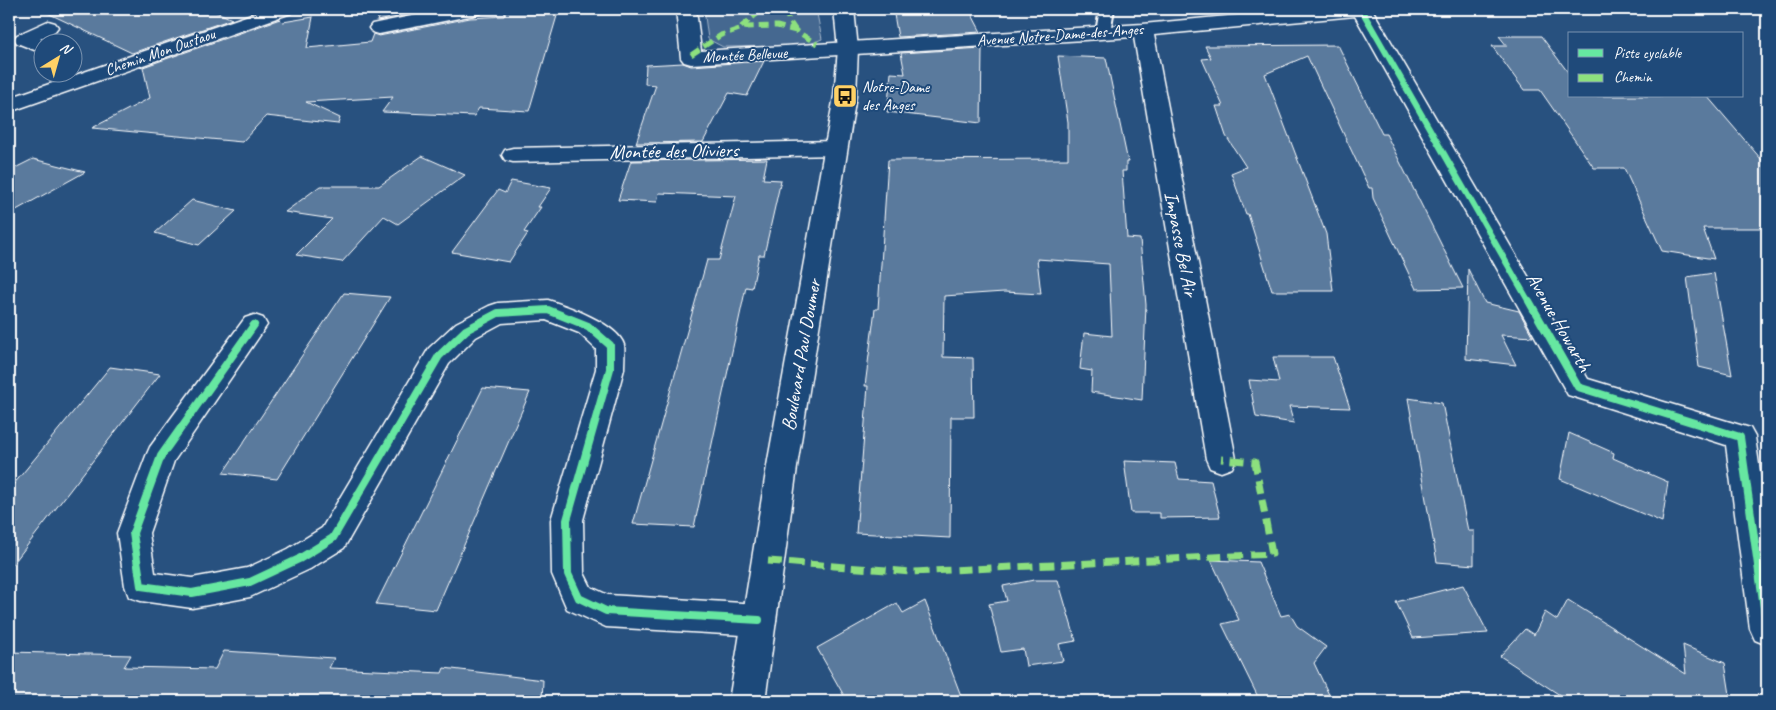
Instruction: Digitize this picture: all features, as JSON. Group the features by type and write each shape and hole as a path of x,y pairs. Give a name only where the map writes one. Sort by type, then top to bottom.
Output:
{"street":[{"name":"Chemin Mon Oustaou","path":"9,105 284,9"},
{"path":"379,28 474,9"},
{"name":"Montée Bellevue","path":"686,9 691,58 848,49"},
{"name":"Boulevard Paul Doumer","path":"747,701 783,460 846,88 848,49 844,9"},
{"name":"Avenue Notre-Dame-des-Anges","path":"848,49 1143,30 1248,14 1362,9"},
{"name":"Avenue Howarth","path":"1362,9 1578,387 1740,437 1767,629"},
{"path":"16,42 48,28"},
{"name":"Impasse Bel Air","path":"1143,30 1221,459"},
{"path":"16,42 32,45"},
{"path":"82,65 100,73"},
{"name":"Montée des Oliviers","path":"513,155 836,148"},
{"path":"254,325 161,456 132,533 141,586 192,593 250,582 299,560 333,538 439,356 466,330 498,313 548,310 588,326 610,345 610,369 567,520 568,574 579,598 606,611 759,620"}],"lane":[{"path":"1103,32 1107,9"}],"shaded area":[{"path":"704,9 816,9 822,39 805,46 723,47 708,39"}],"building":[{"path":"39,9 210,9 232,19 132,53"},
{"path":"381,9 423,9 424,12 377,21"},
{"path":"559,9 529,111 479,108 474,116 382,112 393,97 306,102 340,118 338,124 266,116 242,142 92,128 150,98 143,67 280,19 283,22 313,17 307,48 370,42 373,34 379,36 470,18 504,16 506,10"},
{"path":"893,9 969,9 981,32 898,37"},
{"path":"1499,36 1541,36 1568,72 1568,98 1709,98 1767,166 1767,228 1703,228 1714,259 1662,251 1624,168 1594,168 1540,90 1524,90 1492,46 1507,46"},
{"path":"1338,45 1382,134 1386,134 1463,288 1416,289 1373,198 1372,188 1369,188 1307,56 1265,74 1326,234 1333,291 1272,291 1248,214 1246,214 1231,173 1246,167 1226,136 1216,106 1223,106 1202,59 1211,58 1205,46"},
{"path":"982,48 981,123 887,112 891,73 905,74 901,53"},
{"path":"1058,56 1106,58 1128,162 1126,162 1126,171 1122,171 1127,238 1140,239 1146,305 1142,400 1091,392 1092,371 1080,369 1084,333 1112,336 1109,264 1037,259 1041,294 1004,292 944,296 943,357 973,358 974,417 951,417 950,538 856,533 868,386 865,386 875,309 878,309 888,160 1068,159 1068,122"},
{"path":"764,61 747,96 729,93 703,142 636,143 656,85 645,84 646,65 683,63 691,66"},
{"path":"422,156 465,175 398,224 384,216 342,262 296,255 332,219 285,212 320,186 379,186"},
{"path":"33,159 85,172 9,214 9,171"},
{"path":"767,159 763,179 781,180 764,255 759,255 752,288 746,287 694,527 633,524 707,260 719,260 736,196 659,193 657,202 618,200 631,161"},
{"path":"511,181 551,188 524,232 528,233 509,262 452,252 498,190 505,193"},
{"path":"192,200 236,211 199,245 155,233"},
{"path":"1468,269 1485,303 1519,311 1533,337 1501,335 1516,365 1466,359"},
{"path":"1714,273 1732,375 1699,367 1687,277"},
{"path":"344,293 390,297 277,479 223,473"},
{"path":"1273,357 1333,357 1350,408 1289,406 1294,423 1256,417 1249,380 1279,382"},
{"path":"110,367 160,374 9,569 9,490"},
{"path":"483,388 530,392 436,610 376,604"},
{"path":"1408,398 1442,403 1468,531 1474,531 1474,565 1437,562"},
{"path":"1569,433 1614,453 1613,458 1668,482 1662,522 1560,479"},
{"path":"1124,461 1175,463 1179,479 1211,481 1220,517 1160,518 1160,513 1131,513"},
{"path":"1211,560 1258,562 1281,616 1290,614 1297,626 1326,647 1314,663 1332,701 1260,701 1222,624 1239,620"},
{"path":"1034,580 1058,580 1076,641 1059,644 1063,661 1026,666 1023,649 1001,652 989,604 1007,601 1003,586"},
{"path":"1463,585 1488,633 1413,638 1396,602"},
{"path":"1568,600 1686,674 1683,645 1725,663 1731,701 1569,701 1500,656 1525,629 1534,635 1545,612 1557,620"},
{"path":"925,601 963,701 847,701 817,648 897,603 903,613"},
{"path":"224,651 334,658 329,668 442,673 444,668 543,680 542,701 9,701 9,652 131,655 124,667 215,669"}],"marked path":[{"path":"741,27 763,9"},
{"path":"787,9 788,19 796,31"},
{"path":"691,55 721,35 746,27 777,26 796,31 817,44"},
{"path":"768,561 912,572 1272,554 1255,462 1221,459"}],"cycle path":[{"path":"1361,9 1578,387 1740,437 1767,629"},
{"path":"254,325 161,456 133,533 141,586 192,593 250,582 299,559 333,538 439,356 466,330 498,313 548,310 588,326 610,345 610,369 567,520 568,574 579,598 606,611 759,620"}],"place":[{"name":"Notre-Dame des Anges","path":"845,96"}]}
